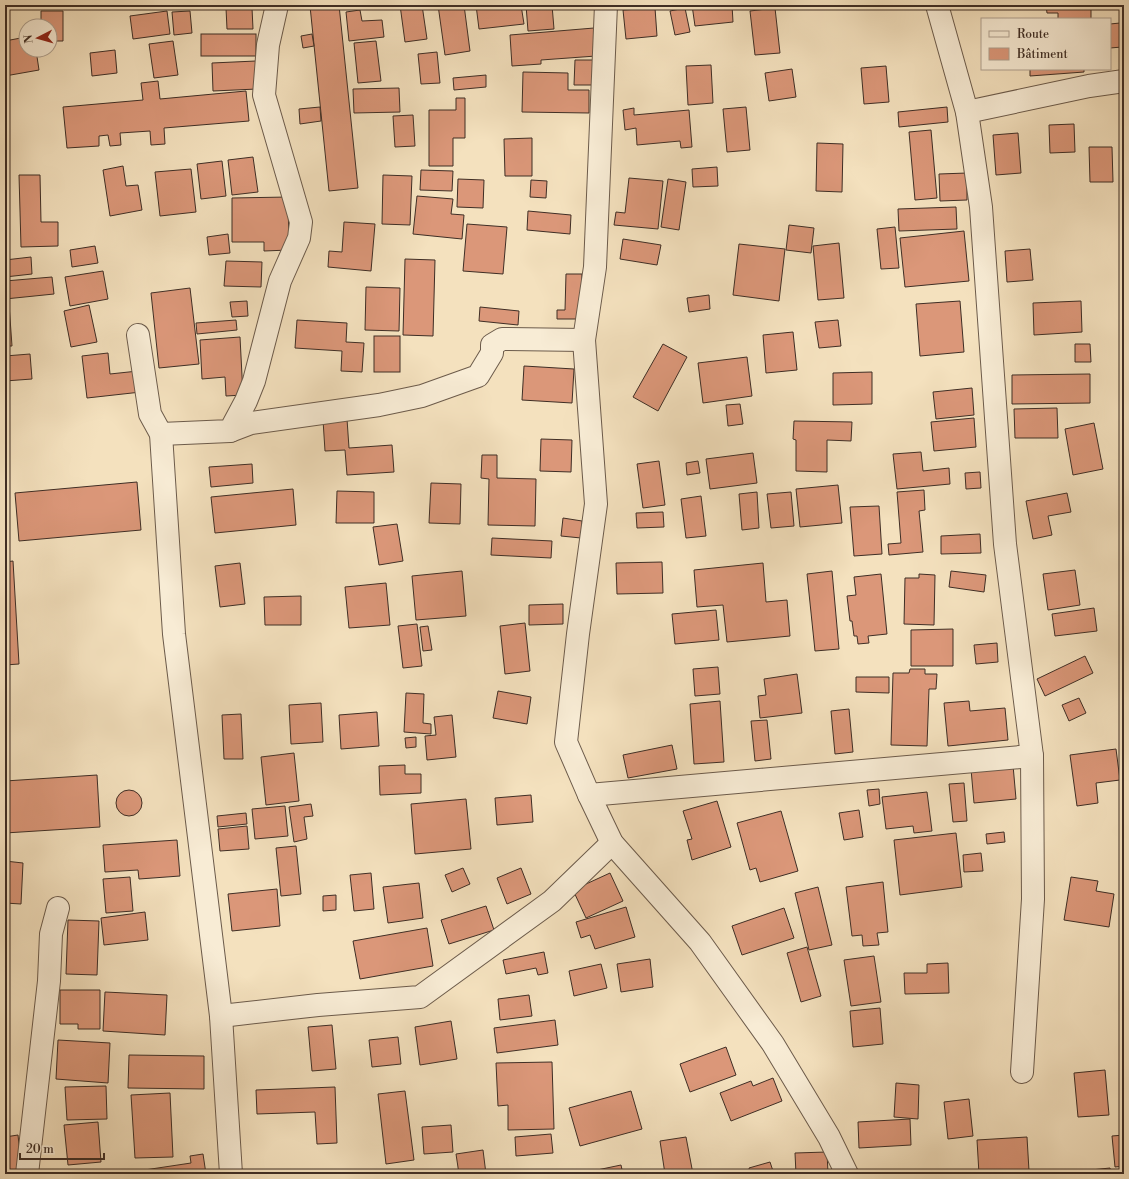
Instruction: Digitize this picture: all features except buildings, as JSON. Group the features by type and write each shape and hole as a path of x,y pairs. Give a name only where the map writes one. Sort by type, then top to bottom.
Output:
{"street":[{"path":"230,431 246,401 254,381 280,281 299,238 301,222 264,95 268,45 277,5"},
{"path":"606,5 595,267 584,340 596,504 578,634 566,742 612,843 700,942 773,1044 829,1137 847,1174"},
{"path":"937,5 967,112 982,207 1005,544 1032,756 1033,899 1022,1072"},
{"path":"967,112 1089,86 1124,81"},
{"path":"138,335 150,414 161,434 174,634 221,1016 231,1174"},
{"path":"161,434 230,431 250,423 379,405 422,396 478,376 492,353 492,346 502,339 584,340"},
{"path":"589,795 1032,756"},
{"path":"221,1016 318,1005 420,997 552,901 612,843"},
{"path":"27,1174 49,981 51,934 58,908"}]}
